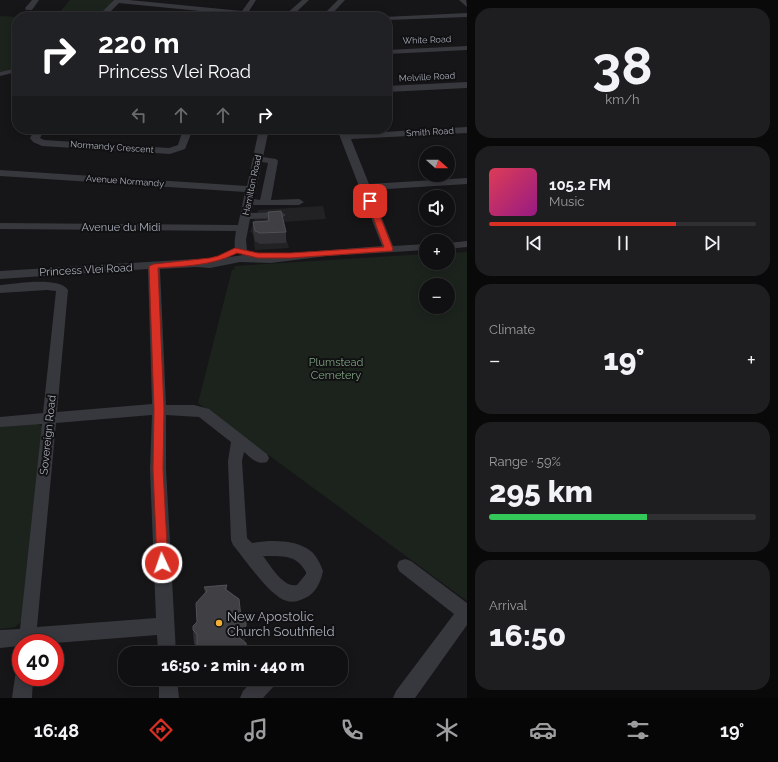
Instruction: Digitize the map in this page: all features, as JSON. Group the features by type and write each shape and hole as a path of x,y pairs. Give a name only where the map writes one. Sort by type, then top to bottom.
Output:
{"street":[{"path":"29,8 36,0"},
{"path":"177,9 184,0"},
{"path":"246,12 253,0"},
{"path":"292,12 306,0"},
{"path":"330,12 342,0"},
{"path":"462,0 467,5"},
{"path":"107,12 121,1 210,12"},
{"path":"392,18 467,15"},
{"name":"White Road","path":"392,52 467,48"},
{"path":"0,74 12,71"},
{"name":"Melville Road","path":"392,89 467,85"},
{"name":"Smith Road","path":"392,132 467,130"},
{"name":"Normandy Crescent","path":"38,134 35,139 42,142 170,151 182,147 186,134"},
{"name":"Hamilton Road","path":"238,253 242,228 263,134"},
{"path":"344,134 389,249"},
{"path":"258,158 273,161 265,203"},
{"name":"Avenue Normandy","path":"0,173 251,190"},
{"path":"365,187 467,181"},
{"path":"248,202 299,202"},
{"path":"245,216 281,215"},
{"name":"Avenue du Midi","path":"0,226 242,228"},
{"path":"455,245 467,244"},
{"name":"Princess Vlei Road","path":"0,275 196,263 210,264 238,253 272,260 291,256 419,247"},
{"path":"154,266 159,409 158,469 166,646"},
{"name":"Sovereign Road","path":"0,289 47,286 58,287 62,290 29,634"},
{"path":"0,422 159,409 170,411 194,410 201,412 262,458"},
{"path":"239,440 235,461 238,537 248,551"},
{"path":"403,698 467,612 405,566"},
{"path":"64,636 165,626"},
{"path":"0,639 12,639"},
{"path":"22,698 23,686"},
{"path":"168,686 169,698"},
{"path":"250,698 261,686"}],"shaded area":[{"path":"323,206 326,219 282,222 289,248 255,250 253,233 250,232 258,210"}],"green space":[{"path":"70,0 113,0 113,2 104,12 60,12"},
{"path":"0,16 12,17 12,69 0,72"},
{"name":"Plumstead Cemetery","path":"467,252 467,601 198,403 232,270 234,270 235,266 419,254 419,270 455,270 455,253"},
{"path":"38,424 43,427 22,621 15,627 0,629 0,426"}],"building":[{"path":"281,211 286,232 260,233 255,231 253,222 269,221 268,212"},
{"name":"New Apostolic Church Southfield","path":"227,585 225,589 239,599 241,618 246,622 246,626 237,636 246,643 246,646 197,646 197,634 193,630 193,626 197,622 196,603 207,591 204,587"}],"place":[{"name":"New Apostolic Church Southfield","path":"219,623"}],"route":[{"path":"162,563 158,469 159,409 153,275 154,266 210,261 221,258 235,250 258,255 291,256 389,249 370,201"}]}
